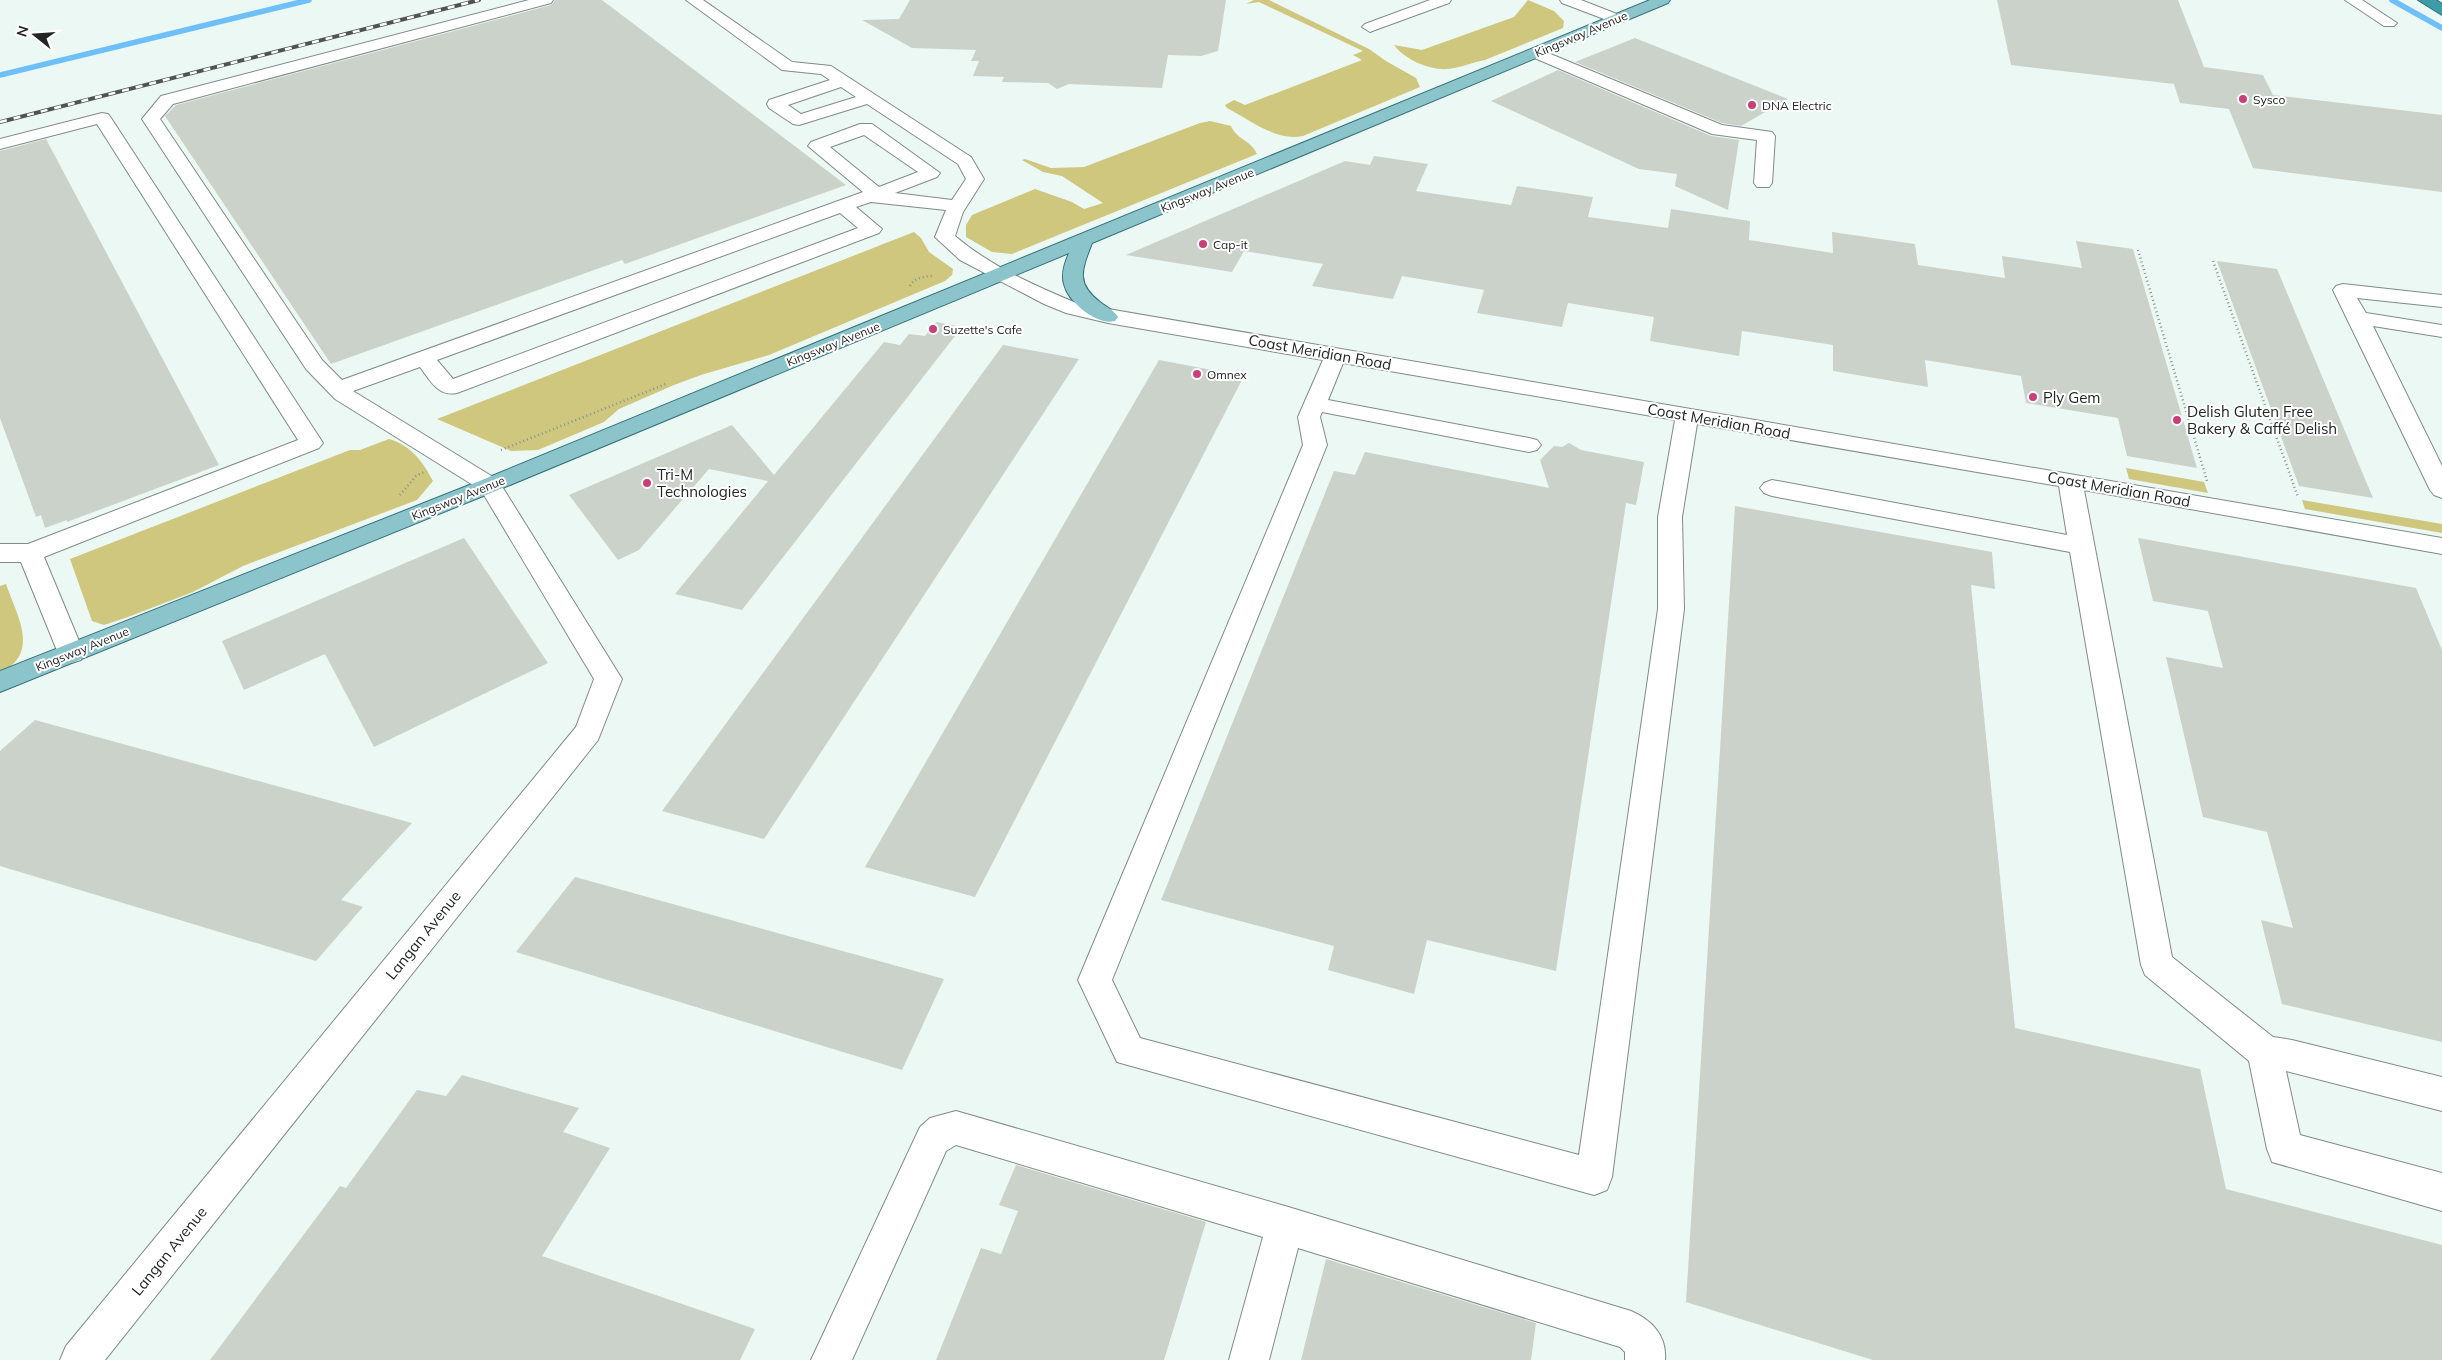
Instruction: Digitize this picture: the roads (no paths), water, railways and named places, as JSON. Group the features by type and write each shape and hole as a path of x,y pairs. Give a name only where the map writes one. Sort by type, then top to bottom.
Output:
{"highway":[{"path":"2424,0 2442,10"}],"main road":[{"name":"Kingsway Avenue","path":"0,682 490,485 1005,274 1663,0"},
{"path":"1084,240 1075,260 1071,280 1074,289 1086,303 1108,317"}],"street":[{"path":"490,485 343,394 314,364 152,119 167,100 546,0"},
{"path":"338,389 843,206 873,195 931,173 866,128 817,146 873,195 957,206 974,179 965,161 825,69 788,67 693,0"},
{"path":"1370,27 1444,0"},
{"path":"1567,0 1617,20"},
{"path":"2352,0 2389,23"},
{"path":"1536,53 1718,130 1766,136"},
{"path":"843,81 775,104 800,120 869,98"},
{"path":"0,144 102,118 311,443 30,553 0,553"},
{"path":"1763,183 1768,118"},
{"path":"424,358 449,388 872,229 843,206"},
{"name":"Coast Meridian Road","path":"957,206 945,236 967,256 1062,305 1108,317 1336,354 1687,416 2070,480 2442,546"},
{"path":"2442,301 2343,290 2442,490"},
{"path":"2358,318 2442,331"},
{"path":"1336,354 1309,418 1315,445 1095,980 1129,1051 1594,1177 1670,609 1670,517 1687,416"},
{"path":"1314,404 1530,445"},
{"path":"2070,480 2157,965 2265,1052 2292,1056 2442,1094"},
{"name":"Langan Avenue","path":"80,1360 588,732 608,679 490,485"},
{"path":"1772,488 2082,546"},
{"path":"30,553 71,653"},
{"path":"2265,1052 2285,1149 2442,1192"},
{"path":"831,1360 933,1139 943,1130 956,1128 1285,1225 1632,1331 1640,1338 1646,1348 1645,1360"},
{"path":"1249,1360 1285,1225"}],"waterway":[{"path":"0,75 309,0"},
{"path":"2392,0 2442,28"}],"railway":[{"path":"0,122 479,0"}],"place":[{"name":"Sysco","path":"2243,99"},
{"name":"DNA Electric","path":"1752,105"},
{"name":"Cap-it","path":"1203,244"},
{"name":"Suzette's Cafe","path":"933,329"},
{"name":"Omnex","path":"1197,374"},
{"name":"Ply Gem","path":"2033,397"},
{"name":"Delish Gluten Free Bakery & Caffé Delish","path":"2177,420"},
{"name":"Tri-M Technologies","path":"647,483"}]}
